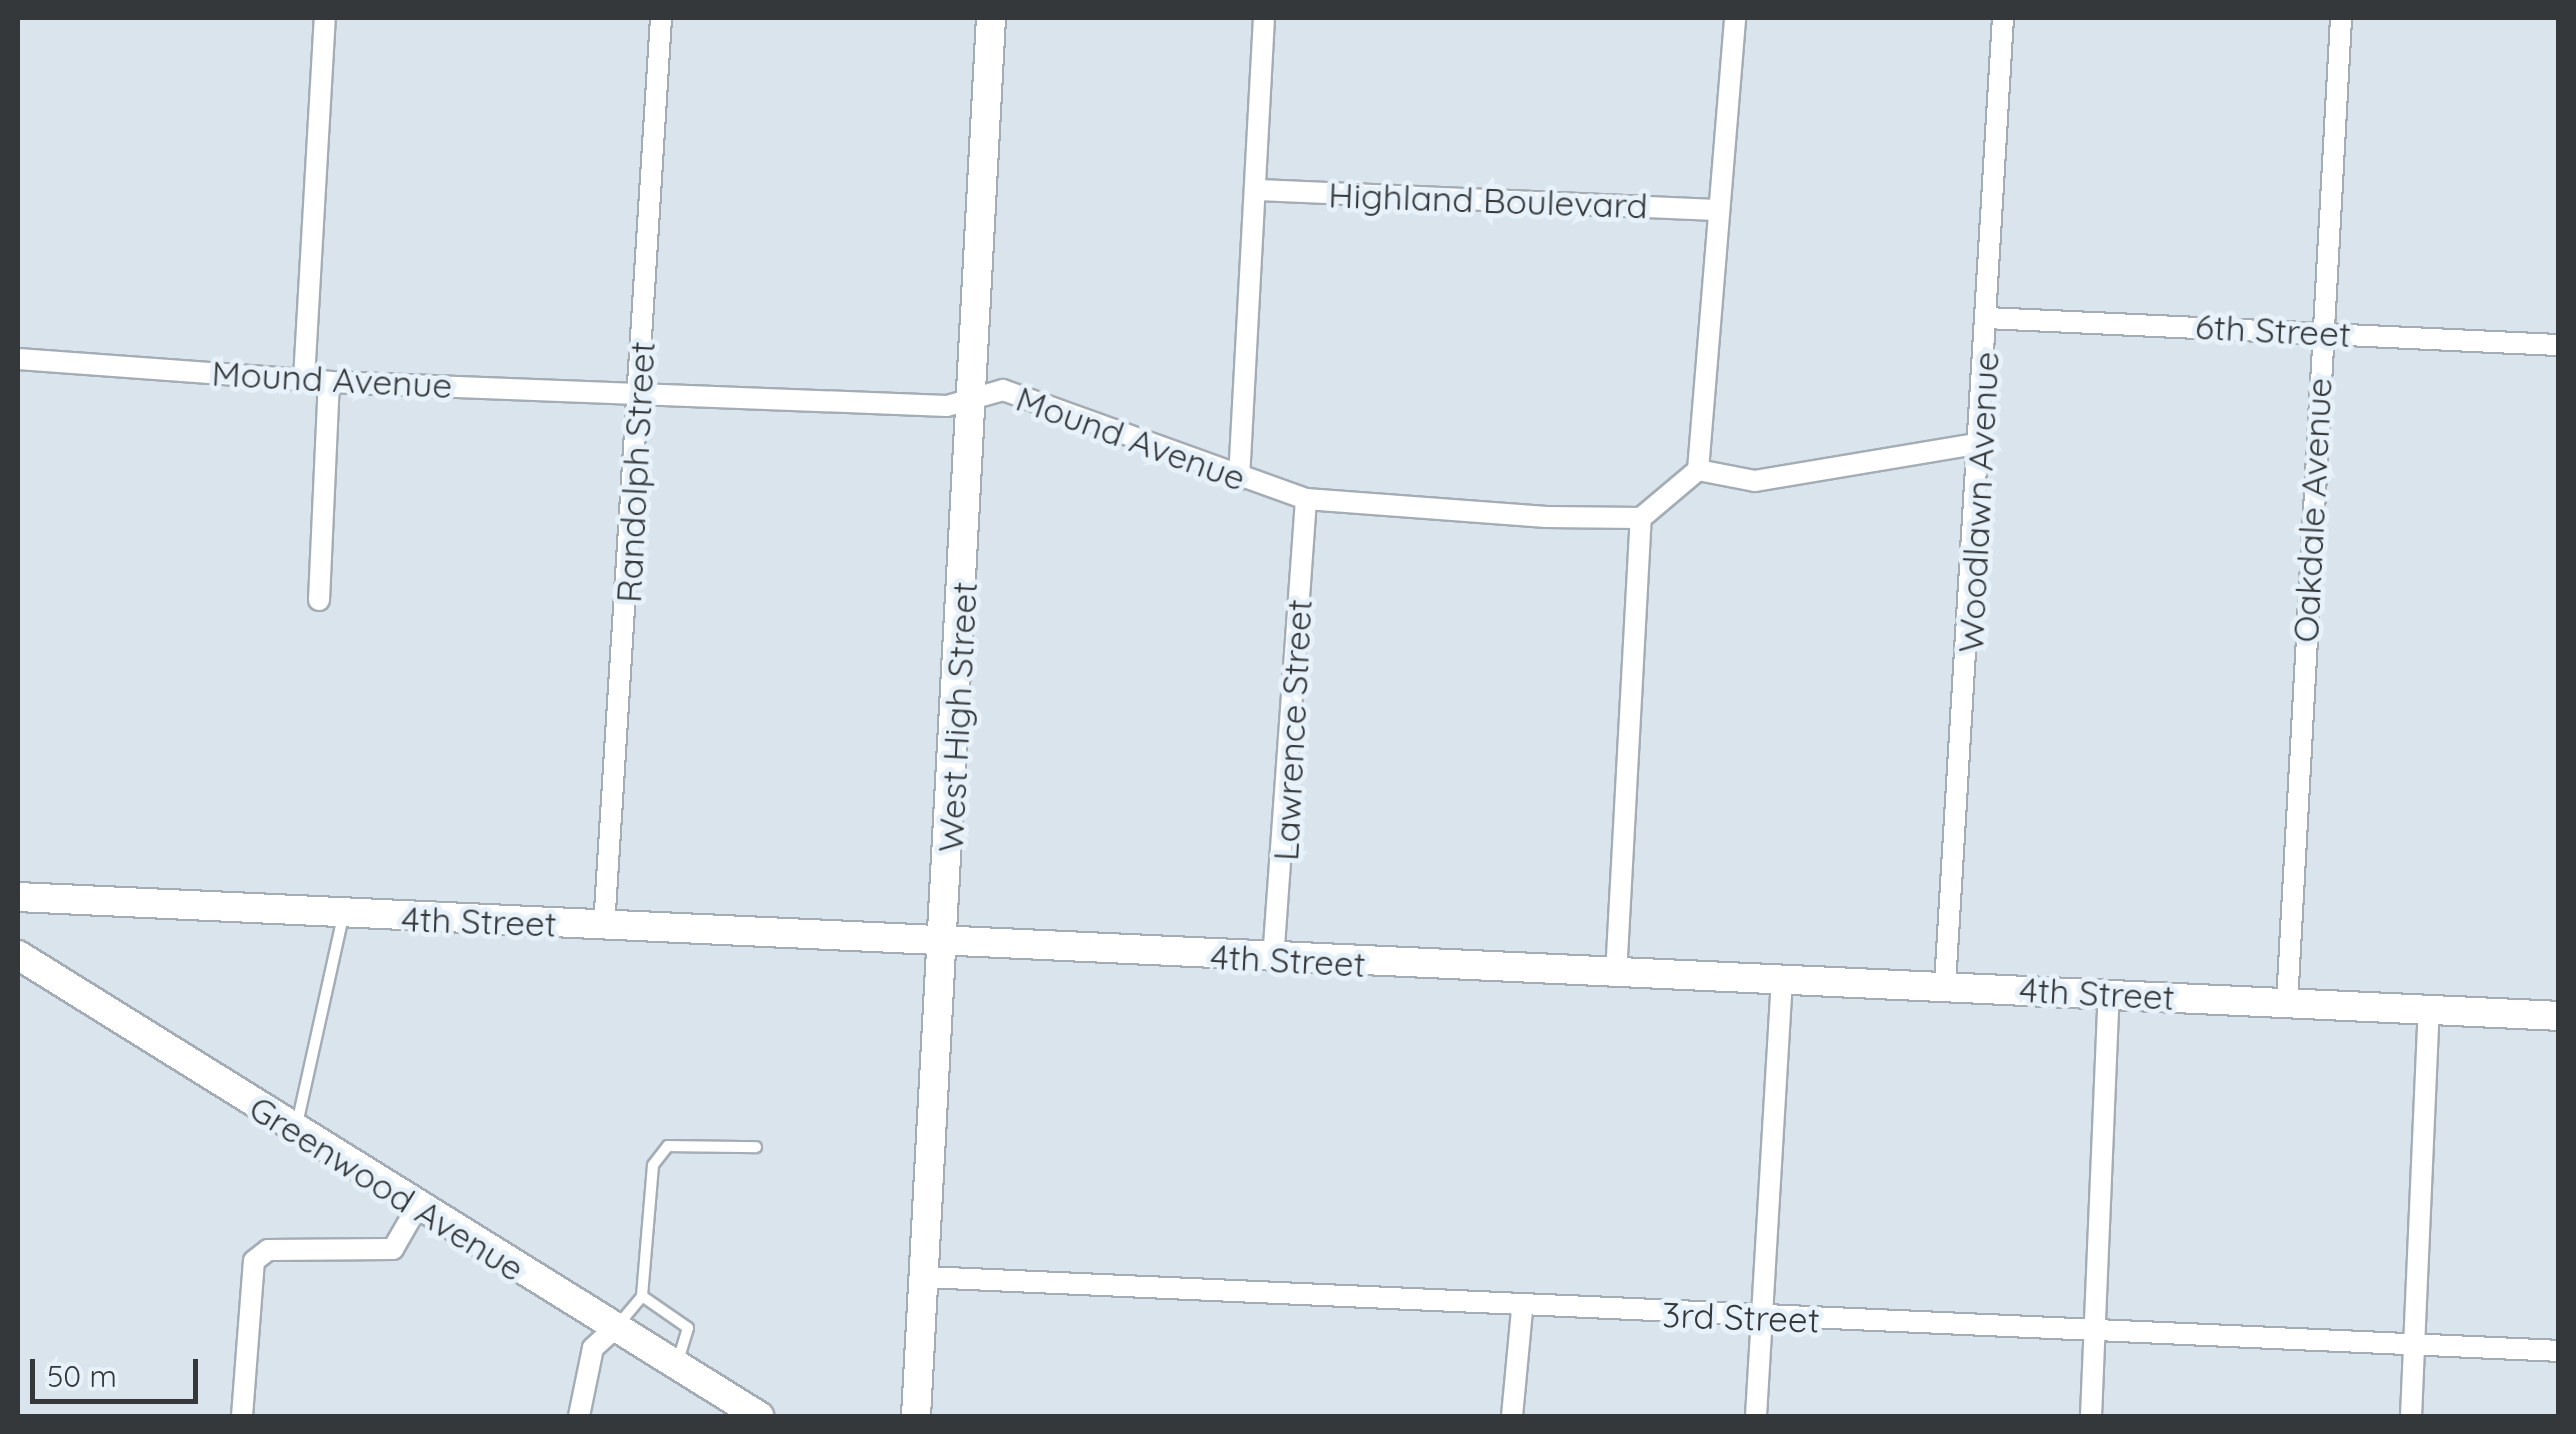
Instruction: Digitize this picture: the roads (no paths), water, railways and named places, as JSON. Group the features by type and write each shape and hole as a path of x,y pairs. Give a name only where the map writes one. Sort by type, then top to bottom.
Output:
{"street":[{"path":"304,379 325,18"},
{"name":"Randolph Street","path":"604,927 661,18"},
{"name":"West High Street","path":"916,1416 946,943 991,18"},
{"path":"1239,479 1264,18"},
{"path":"1616,975 1641,518 1698,470 1735,18"},
{"name":"Woodlawn Avenue","path":"1945,985 1983,442 2003,18"},
{"name":"Oakdale Avenue","path":"2287,1003 2340,18"},
{"name":"Highland Boulevard","path":"1257,190 1718,210"},
{"name":"6th Street","path":"1988,318 2558,345"},
{"name":"Mound Avenue","path":"18,359 329,382 947,406 1003,390 1239,479 1306,499 1641,518"},
{"path":"319,600 329,382"},
{"path":"1698,470 1755,481 1983,442"},
{"name":"Lawrence Street","path":"1272,960 1306,499"},
{"name":"4th Street","path":"18,897 1272,960 1782,982 1945,985 2558,1016"},
{"name":"Greenwood Avenue","path":"18,955 416,1210 758,1416"},
{"path":"1756,1416 1782,982"},
{"path":"2091,1416 2109,994"},
{"path":"2411,1416 2429,1008"},
{"path":"242,1416 254,1260 268,1250 393,1249 416,1210"},
{"name":"3rd Street","path":"925,1278 1522,1310 2558,1351"},
{"path":"1512,1416 1522,1310"},
{"path":"579,1416 593,1348 615,1328"}],"lane":[{"path":"295,1131 342,916"},
{"path":"615,1328 642,1296 653,1165 668,1146 756,1147"},
{"path":"642,1296 688,1328 676,1365"}]}
